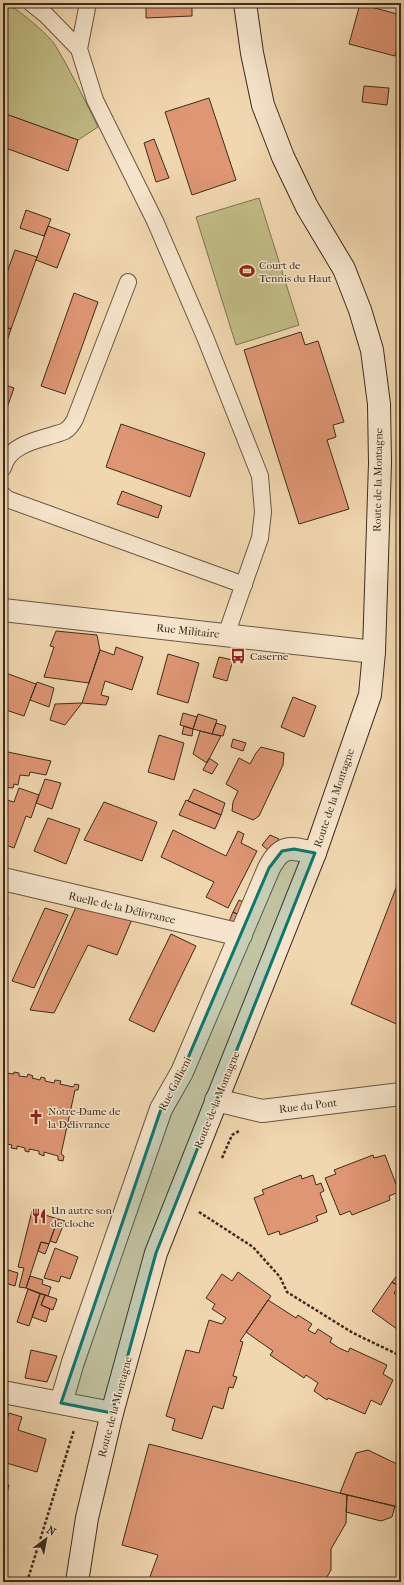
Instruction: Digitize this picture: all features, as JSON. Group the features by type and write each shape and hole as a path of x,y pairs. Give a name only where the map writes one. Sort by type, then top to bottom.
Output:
{"main road":[{"name":"Route de la Montagne","path":"76,1582 87,1518 112,1413 156,1253 315,853 370,695 374,652 380,463 379,404 372,350 360,310 344,269 306,207 283,157 263,104 252,53 245,3"},
{"name":"Rue Militaire","path":"3,610 374,652"},
{"name":"Rue Gallieni","path":"62,1403 73,1362 161,1109 182,1072 275,858 282,850 294,849 315,853"},
{"name":"Ruelle de la Délivrance","path":"3,879 241,935"},
{"name":"Rue du Pont","path":"216,1100 262,1111 401,1094"},
{"path":"3,1392 112,1413"}],"lane":[{"path":"31,3 79,49 95,100 156,221 205,337 260,476 263,512 260,538 226,635"},
{"path":"79,49 88,3"},
{"path":"3,468 11,452 22,445 30,441 64,431 72,425 128,282"},
{"path":"3,495 7,499 244,585"}],"path":[{"path":"199,1212 253,1247 280,1277 287,1292 353,1332 401,1356"},
{"path":"27,1582 74,1428"}],"highlighted area":[{"path":"294,849 315,853 156,1253 112,1413 61,1403 161,1109 182,1072 269,868 282,851"}],"shaded area":[{"path":"3,3 8,4 22,14 52,41 72,75 98,127 78,140 3,113"},
{"name":"Court de Tennis du Haut","path":"259,198 299,325 236,345 196,217"}],"building":[{"path":"146,3 192,3 192,16 146,18"},
{"path":"360,4 401,15 401,32 395,56 349,44"},
{"path":"364,86 389,88 387,105 362,102"},
{"path":"209,98 236,180 192,195 165,112"},
{"path":"3,113 78,140 68,171 3,147"},
{"path":"154,139 169,178 156,182 144,143"},
{"path":"26,210 51,219 44,236 20,228"},
{"path":"48,226 70,234 57,268 36,260"},
{"path":"15,250 37,257 11,329 3,326 3,284"},
{"path":"74,293 98,302 65,394 41,386"},
{"path":"3,326 11,329 3,353"},
{"path":"301,332 305,345 318,341 344,422 333,425 336,437 327,440 349,509 299,524 244,350"},
{"path":"3,384 14,388 3,419"},
{"path":"121,424 205,453 190,497 106,467"},
{"path":"122,491 162,506 158,518 117,504"},
{"path":"56,631 97,635 100,650 89,683 44,677 54,647 50,646"},
{"path":"116,647 143,657 132,690 105,681 101,695 109,697 106,705 82,703 100,650 114,655"},
{"path":"168,654 199,663 188,703 157,694"},
{"path":"219,657 233,660 227,681 213,677"},
{"path":"3,672 36,684 24,716 3,709"},
{"path":"37,682 54,688 49,707 30,700"},
{"path":"293,697 316,706 304,737 281,727"},
{"path":"82,703 65,725 50,720 55,704"},
{"path":"183,713 197,717 193,729 180,725"},
{"path":"198,714 217,720 212,734 193,729"},
{"path":"216,723 226,726 223,736 212,734"},
{"path":"184,726 193,729 192,736 182,734"},
{"path":"200,731 221,736 207,763 193,754"},
{"path":"159,735 184,743 174,780 148,772"},
{"path":"233,739 246,743 243,751 231,747"},
{"path":"261,747 284,753 283,765 259,816 253,820 232,811 233,802 238,791 226,784 239,758 250,764"},
{"path":"3,751 51,761 46,775 30,772 29,776 20,775 18,785 14,784 13,788 3,787"},
{"path":"209,758 218,764 212,774 203,770"},
{"path":"45,779 61,783 52,809 36,803"},
{"path":"19,788 39,795 31,818 26,816 14,848 3,844 3,799 14,802"},
{"path":"194,789 225,803 221,815 188,801"},
{"path":"186,800 221,815 215,829 179,815"},
{"path":"104,802 157,822 142,861 84,840"},
{"path":"48,818 80,829 66,864 34,851"},
{"path":"173,830 226,856 238,831 244,834 241,843 257,851 228,908 206,897 214,882 161,857"},
{"path":"270,835 279,839 276,845 269,851 262,845"},
{"path":"401,875 401,1026 351,1004"},
{"path":"239,900 249,905 243,917 233,912"},
{"path":"76,907 133,917 117,955 88,945 54,1013 30,1010"},
{"path":"45,908 68,915 34,988 12,981"},
{"path":"233,912 243,917 238,927 228,924"},
{"path":"3,917 8,918 3,941"},
{"path":"171,934 196,946 154,1032 129,1020"},
{"name":"Notre-Dame de la Délivrance","path":"3,1069 6,1070 6,1073 19,1073 19,1076 27,1077 28,1074 33,1076 32,1078 40,1080 41,1077 45,1078 45,1081 54,1083 55,1080 61,1081 60,1084 73,1087 75,1084 79,1085 78,1090 75,1090 61,1154 64,1156 63,1161 58,1160 58,1156 44,1152 44,1156 39,1154 39,1151 29,1149 29,1152 25,1151 25,1148 17,1146 17,1149 11,1148 12,1145 3,1143"},
{"path":"373,1155 374,1158 385,1155 399,1192 389,1196 390,1200 352,1215 350,1211 340,1215 325,1178 336,1174 334,1170"},
{"path":"301,1175 302,1179 313,1175 316,1185 321,1183 324,1191 320,1193 327,1212 316,1216 318,1221 280,1235 279,1231 268,1235 254,1198 264,1194 262,1190"},
{"path":"32,1211 58,1219 49,1244 41,1242 26,1288 19,1287 24,1268 18,1267"},
{"path":"58,1219 65,1221 56,1243 50,1241"},
{"path":"41,1242 49,1244 45,1254 38,1251"},
{"path":"55,1248 78,1257 70,1279 61,1276 59,1282 44,1278"},
{"path":"8,1270 18,1273 15,1286 5,1283"},
{"path":"401,1270 401,1288 392,1282"},
{"path":"238,1272 271,1296 240,1341 243,1342 233,1376 237,1377 233,1388 229,1387 223,1409 213,1406 202,1439 172,1430 175,1419 166,1416 186,1350 199,1353 209,1320 222,1324 226,1318 212,1309 215,1304 206,1298 222,1274 232,1281"},
{"path":"30,1276 43,1280 42,1284 51,1287 48,1296 26,1288"},
{"path":"392,1282 399,1286 394,1293 397,1295 401,1303 401,1332 372,1311"},
{"path":"28,1289 40,1294 29,1326 17,1322"},
{"path":"40,1294 45,1295 41,1305 50,1309 46,1322 32,1317"},
{"path":"45,1295 57,1299 53,1310 41,1305"},
{"path":"268,1300 296,1318 298,1315 312,1324 308,1330 315,1334 318,1329 332,1338 330,1342 339,1348 348,1352 350,1348 387,1365 383,1374 393,1380 381,1405 371,1400 365,1414 328,1398 327,1400 314,1391 318,1383 306,1375 304,1378 270,1355 273,1351 246,1332"},
{"path":"31,1350 57,1356 47,1382 25,1378"},
{"path":"9,1413 22,1417 18,1430 46,1439 37,1472 3,1462 3,1433"},
{"path":"149,1444 347,1495 346,1523 331,1549 331,1570 324,1582 148,1582 158,1555 122,1545"},
{"path":"368,1450 401,1466 401,1508 340,1493 356,1453"},
{"path":"3,1483 9,1485 6,1497 3,1496"},
{"path":"347,1495 395,1506 392,1517 381,1521 346,1512"}],"place":[{"name":"Court de Tennis du Haut","path":"247,271"},
{"name":"Caserne","path":"238,656"},
{"name":"Notre-Dame de la Délivrance","path":"36,1117"},
{"name":"Un autre son de cloche","path":"39,1216"}]}
